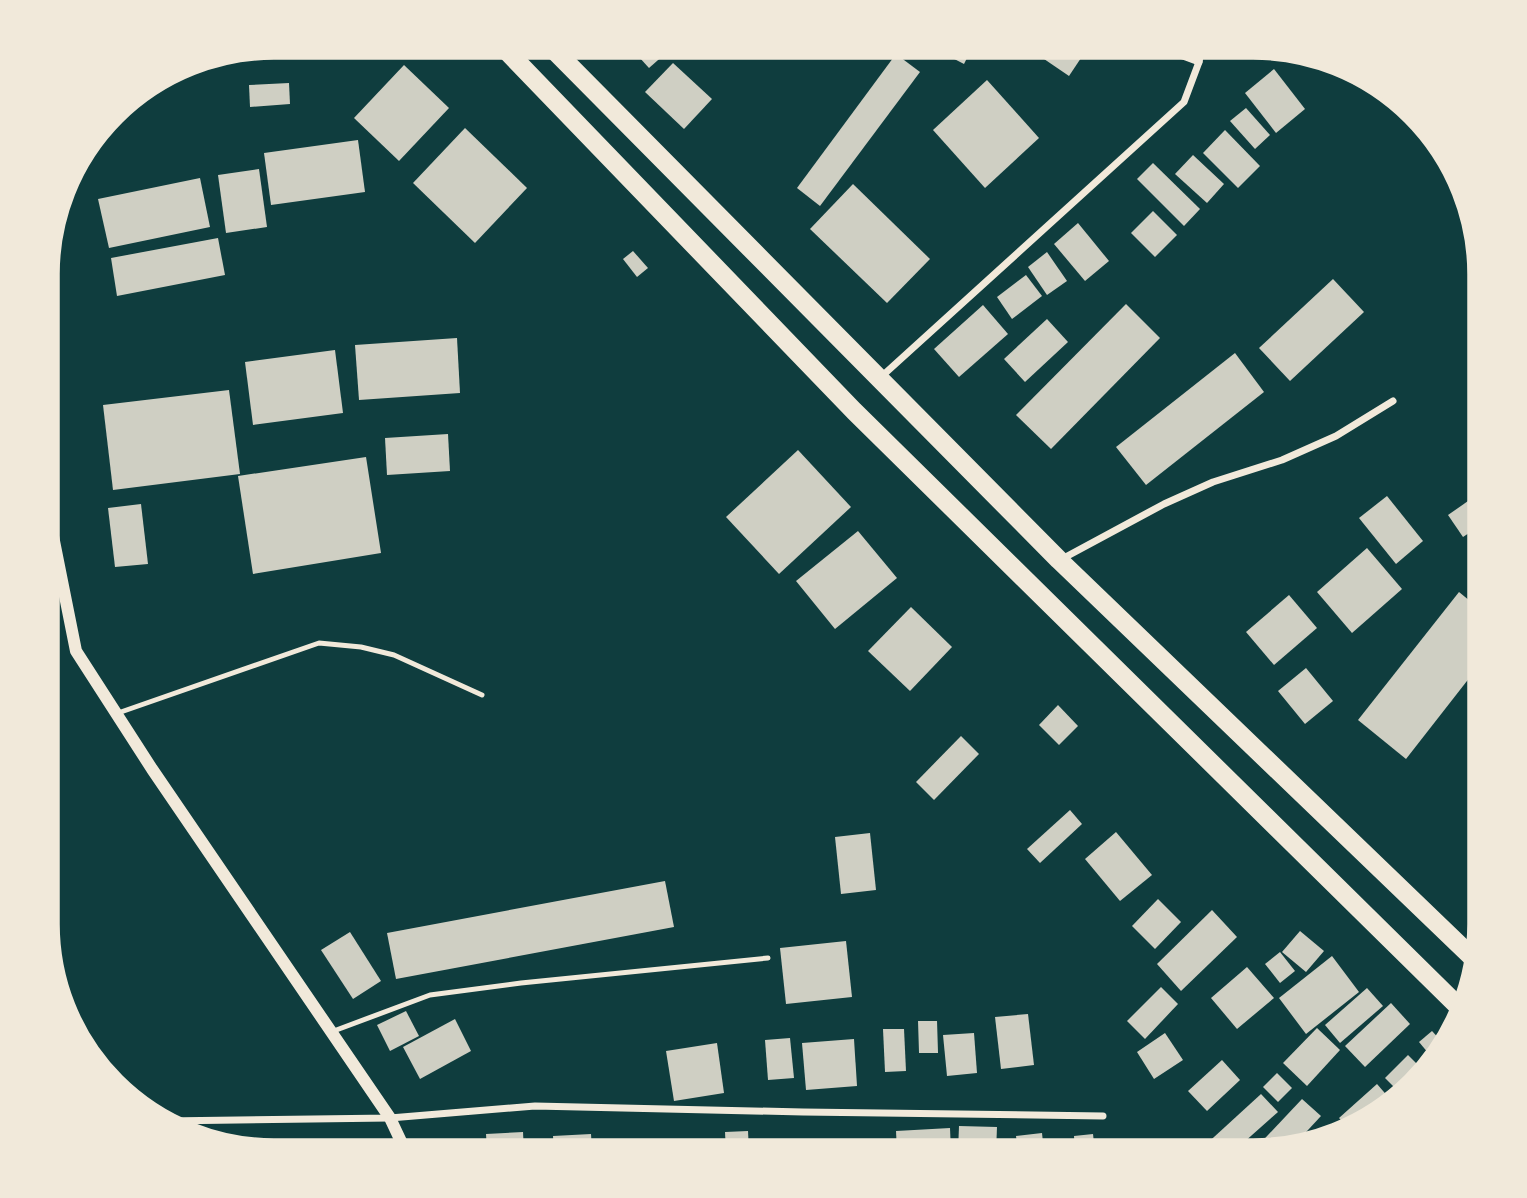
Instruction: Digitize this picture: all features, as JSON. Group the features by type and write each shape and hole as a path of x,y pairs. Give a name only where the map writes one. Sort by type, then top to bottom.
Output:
{"highway":[{"path":"514,58 854,411 1455,1003"},
{"path":"562,58 1059,560 1467,952"}],"street":[{"path":"1188,58 1199,62"},
{"path":"879,379 1184,102 1200,58"},
{"path":"1059,560 1164,504 1213,482 1282,460 1336,436 1393,401"},
{"path":"58,561 76,650 152,769 390,1118 400,1140"},
{"path":"184,1121 390,1118 535,1106 1103,1116"}],"lane":[{"path":"117,714 319,643 361,647 394,655 482,695"},
{"path":"331,1032 430,995 768,958"}],"building":[{"path":"640,58 660,58 649,68"},
{"path":"893,58 901,58 920,72 820,206 797,188"},
{"path":"952,58 967,58 964,64"},
{"path":"1043,58 1081,58 1069,76"},
{"path":"673,63 712,99 684,129 645,92"},
{"path":"404,65 449,108 399,161 354,118"},
{"path":"1274,69 1305,109 1276,133 1245,93"},
{"path":"987,80 1039,138 985,188 933,130"},
{"path":"289,83 290,104 250,107 249,85"},
{"path":"1246,108 1270,135 1255,149 1230,121"},
{"path":"465,128 527,188 475,243 413,183"},
{"path":"1225,130 1260,166 1238,188 1203,153"},
{"path":"358,140 365,192 271,205 264,153"},
{"path":"1193,155 1224,184 1207,203 1175,174"},
{"path":"1153,163 1200,209 1184,226 1137,179"},
{"path":"259,169 267,227 226,233 218,175"},
{"path":"200,178 210,227 109,248 98,199"},
{"path":"853,184 930,259 887,303 810,229"},
{"path":"1153,211 1177,235 1155,257 1131,233"},
{"path":"1078,223 1109,261 1085,281 1054,244"},
{"path":"218,238 225,275 117,296 111,258"},
{"path":"633,251 648,268 637,277 623,259"},
{"path":"1047,252 1067,281 1047,295 1028,267"},
{"path":"1026,275 1042,296 1012,319 997,297"},
{"path":"1333,279 1364,312 1290,381 1259,348"},
{"path":"1126,304 1160,338 1051,449 1016,415"},
{"path":"983,305 1008,334 959,377 934,349"},
{"path":"1047,319 1068,342 1025,382 1004,359"},
{"path":"457,338 460,393 359,400 355,345"},
{"path":"335,350 343,413 253,425 245,362"},
{"path":"1235,353 1264,392 1146,485 1116,447"},
{"path":"229,390 240,474 113,490 103,405"},
{"path":"448,434 450,471 387,475 385,438"},
{"path":"798,450 851,507 779,574 726,517"},
{"path":"366,457 381,553 253,574 238,476"},
{"path":"1387,496 1423,541 1396,564 1359,518"},
{"path":"1469,500 1469,533 1463,537 1448,515"},
{"path":"141,504 148,564 115,567 108,508"},
{"path":"858,531 897,578 835,629 796,581"},
{"path":"1367,548 1402,589 1352,633 1317,592"},
{"path":"1459,592 1469,600 1469,678 1406,759 1358,720"},
{"path":"1289,595 1317,628 1274,665 1246,632"},
{"path":"911,607 952,647 910,691 868,651"},
{"path":"1306,668 1333,701 1305,724 1278,691"},
{"path":"1058,705 1078,726 1059,745 1039,725"},
{"path":"961,736 979,754 934,800 916,782"},
{"path":"1070,810 1082,824 1040,863 1027,849"},
{"path":"1116,832 1152,875 1120,901 1085,859"},
{"path":"870,833 876,890 841,894 835,837"},
{"path":"665,881 674,927 396,979 387,933"},
{"path":"1158,899 1181,922 1155,949 1132,926"},
{"path":"1212,910 1237,937 1181,991 1157,964"},
{"path":"1300,931 1324,951 1306,972 1282,952"},
{"path":"350,932 381,981 353,999 321,950"},
{"path":"846,941 852,997 786,1004 780,948"},
{"path":"1280,952 1295,971 1280,983 1265,964"},
{"path":"1332,956 1359,992 1306,1034 1279,998"},
{"path":"1247,967 1274,998 1237,1029 1211,998"},
{"path":"1161,987 1178,1004 1145,1039 1127,1021"},
{"path":"1367,988 1383,1006 1340,1043 1325,1025"},
{"path":"1391,1003 1410,1024 1365,1067 1345,1046"},
{"path":"406,1011 419,1036 390,1051 377,1025"},
{"path":"1028,1014 1034,1065 1001,1069 995,1017"},
{"path":"455,1019 471,1051 420,1079 403,1047"},
{"path":"918,1021 937,1021 938,1053 919,1053"},
{"path":"1317,1028 1340,1050 1307,1086 1283,1063"},
{"path":"883,1029 904,1029 906,1071 885,1072"},
{"path":"1432,1031 1437,1037 1427,1052 1419,1042"},
{"path":"974,1033 977,1073 947,1076 943,1035"},
{"path":"1165,1033 1183,1060 1154,1079 1137,1052"},
{"path":"790,1038 794,1078 768,1080 765,1040"},
{"path":"854,1039 857,1086 806,1090 802,1043"},
{"path":"717,1043 724,1093 674,1101 666,1051"},
{"path":"1408,1055 1417,1064 1394,1087 1385,1078"},
{"path":"1222,1060 1240,1080 1207,1111 1188,1091"},
{"path":"1277,1073 1292,1088 1278,1102 1263,1087"},
{"path":"1377,1084 1386,1095 1349,1118 1342,1121 1339,1118"},
{"path":"1261,1094 1278,1112 1246,1140 1211,1140"},
{"path":"1302,1099 1321,1116 1305,1133 1264,1139"},
{"path":"959,1126 997,1127 996,1140 958,1140"},
{"path":"950,1128 950,1140 896,1140 896,1131"},
{"path":"748,1131 748,1140 725,1140 725,1132"},
{"path":"523,1132 523,1140 486,1140 486,1134"},
{"path":"1042,1133 1043,1140 1016,1140 1016,1136"},
{"path":"591,1134 591,1140 553,1140 553,1136"},
{"path":"1093,1134 1094,1140 1074,1140 1074,1136"}]}
